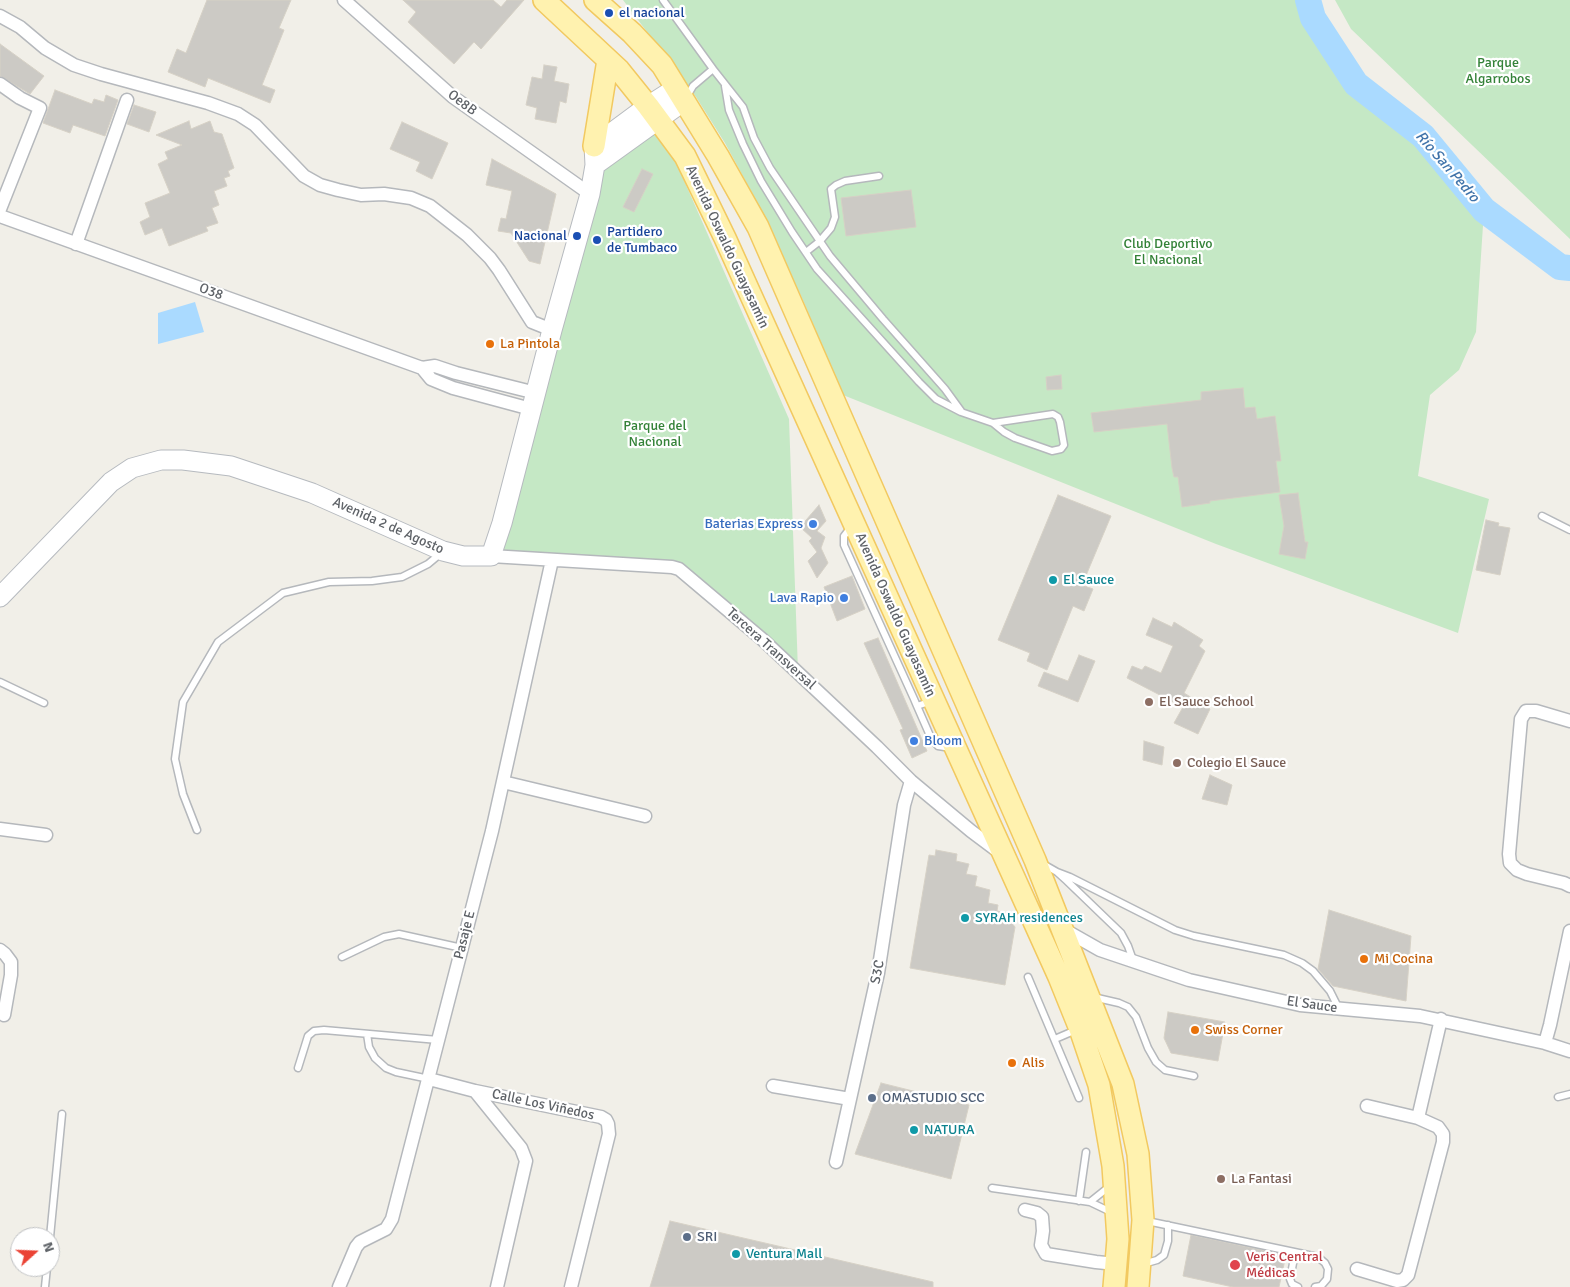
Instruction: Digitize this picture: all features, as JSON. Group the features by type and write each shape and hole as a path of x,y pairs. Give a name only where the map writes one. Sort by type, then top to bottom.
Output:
{"main road":[{"name":"Avenida Oswaldo Guayasamín","path":"544,0 618,70 685,156 725,238 854,524 925,704 954,747 1059,977 1080,1029 1099,1085 1113,1166 1118,1239 1114,1287"},
{"path":"595,0 632,33 684,91 758,227 1035,860 1124,1084 1138,1154 1143,1220 1138,1287"},
{"path":"491,556 502,523 552,330 590,194 608,60"},
{"path":"595,156 652,112 684,91"},
{"name":"Avenida 2 de Agosto","path":"0,597 111,482 132,468 161,460 183,460 231,466 312,492 443,551 463,556 491,556"}],"street":[{"name":"Oe8B","path":"344,0 453,97 590,194"},
{"path":"0,16 20,27 45,48 74,65 208,103 238,114 256,126 304,176 320,185 361,195 384,194 412,198 430,206 467,236 490,258 500,270 532,322 552,330"},
{"path":"0,84 20,98 40,108 1,203"},
{"path":"76,244 127,100"},
{"name":"O38","path":"0,216 422,368 435,366 534,401"},
{"name":"Tercera Transversal","path":"491,556 672,567 679,569 691,577 769,646 911,781 1003,855"},
{"name":"Pasaje E","path":"339,1287 356,1247 360,1242 386,1229 392,1219 492,831 552,560"},
{"path":"1570,721 1536,711 1526,711 1521,719 1509,854 1510,863 1517,870 1570,886"},
{"name":"S3C","path":"836,1162 878,973 904,805 911,781"},
{"path":"503,782 644,816"},
{"path":"0,829 46,835"},
{"name":"El Sauce","path":"1062,928 1100,950 1189,980 1300,1006 1441,1019 1545,1043 1570,1051"},
{"path":"1545,1043 1570,931"},
{"path":"0,950 10,962 11,975 4,1015"},
{"path":"1418,1118 1441,1019"},
{"name":"Calle Los Viñedos","path":"429,1079 476,1092 606,1120 609,1134 571,1287"},
{"path":"773,1086 850,1099"},
{"path":"476,1092 525,1153 526,1160 497,1287"},
{"path":"1357,1269 1397,1281 1403,1280 1408,1275 1443,1142 1443,1134 1438,1127 1418,1118 1367,1106"},
{"path":"1026,1210 1038,1213 1042,1217 1043,1231 1041,1244 1046,1254 1116,1264"}],"lane":[{"path":"663,0 725,86 743,107 754,138 770,168 830,256 945,389 961,412"},
{"path":"684,91 713,69"},
{"path":"725,86 729,110 743,144 761,181 792,232 817,269 936,399 961,412 993,423 1015,438 1052,451 1061,449 1064,446 1060,422 1058,417 1053,414 993,423"},
{"path":"806,252 820,241 831,228 835,217 831,189 836,184 845,181 878,176"},
{"path":"1542,516 1570,530"},
{"path":"197,830 183,794 176,759 183,702 218,642 283,593 329,582 372,581 402,576 428,564 443,551"},
{"path":"0,682 44,703"},
{"path":"1035,860 1175,930 1194,936 1284,955 1302,963 1313,971 1330,991 1339,1009"},
{"path":"1057,872 1121,933 1133,960"},
{"path":"342,957 384,937 399,934 462,948"},
{"path":"1028,977 1079,1098"},
{"path":"1089,996 1128,1007 1136,1017 1148,1048 1156,1062 1165,1070 1194,1076"},
{"path":"1055,1039 1080,1029"},
{"path":"298,1068 308,1036 314,1031 324,1030 438,1040"},
{"path":"367,1034 374,1058 386,1068 429,1079"},
{"path":"1558,1097 1570,1094"},
{"path":"51,1227 62,1114"},
{"path":"1080,1201 1086,1152"},
{"path":"1090,1202 1114,1183"},
{"path":"992,1188 1090,1202 1116,1214"},
{"path":"1143,1220 1318,1257 1325,1263 1328,1269 1327,1279 1321,1286 1315,1287"},
{"path":"1140,1265 1157,1260 1164,1255 1168,1241 1168,1225"},
{"path":"1295,1253 1290,1279 1292,1284 1298,1287"}],"green space":[{"name":"Club Deportivo El Nacional","path":"623,0 1308,0 1313,18 1356,84 1423,136 1484,210 1476,332 1459,370 1430,395 1418,476 1489,499 1458,633 1216,544 843,395 802,298 752,193 725,143 696,97"},
{"name":"Parque Algarrobos","path":"1335,0 1570,0 1570,239 1351,29"},
{"name":"Parque del Nacional","path":"657,119 789,419 798,671 680,566 482,557 489,547 594,169"}],"water":[{"path":"195,302 204,332 158,344 158,313"}],"building":[{"path":"207,0 291,0 279,28 284,30 262,85 275,90 270,103 208,78 205,87 168,72 177,49 186,53"},
{"path":"403,0 493,0 501,7 507,0 524,0 481,49 474,42 454,64 408,22 416,12"},
{"path":"0,44 44,76 30,94 0,76"},
{"path":"544,65 557,67 554,81 569,84 566,103 560,101 556,123 535,119 537,108 526,105 532,77 542,79"},
{"path":"55,90 92,104 94,99 104,102 106,95 118,100 105,136 73,125 70,133 43,123"},
{"path":"134,105 156,112 149,132 127,124"},
{"path":"189,121 191,129 210,121 214,132 222,134 234,168 228,171 230,176 224,178 227,186 214,191 219,205 212,208 218,223 206,227 208,231 169,246 162,228 145,235 140,222 150,217 145,203 170,193 158,164 168,159 165,152 182,145 156,135"},
{"path":"402,122 448,143 432,179 416,171 420,162 390,149"},
{"path":"492,159 556,194 540,264 529,261 511,233 498,231 501,218 506,219 512,191 486,185"},
{"path":"642,169 653,174 634,212 623,207"},
{"path":"911,190 916,227 846,236 841,198"},
{"path":"1061,375 1062,389 1047,390 1046,377"},
{"path":"1243,388 1245,408 1255,407 1257,419 1275,416 1281,461 1276,461 1280,492 1210,501 1210,503 1182,507 1178,477 1174,477 1172,468 1167,424 1094,432 1091,413 1201,400 1201,392"},
{"path":"1298,493 1305,542 1308,542 1305,559 1279,554 1284,526 1279,495"},
{"name":"El Sauce","path":"1058,495 1111,516 1082,585 1093,589 1084,611 1073,606 1047,670 1027,661 1030,653 998,640"},
{"path":"819,505 826,521 817,531 825,537 821,548 828,563 817,578 808,561 817,552 809,541 812,538 800,527"},
{"path":"1486,520 1499,523 1498,526 1510,528 1500,575 1476,570"},
{"name":"Lava Rapio","path":"852,576 865,609 837,621 824,587"},
{"path":"1153,618 1172,627 1174,622 1203,640 1199,646 1205,651 1184,693 1210,709 1198,734 1174,723 1183,707 1127,678 1132,666 1142,670 1145,666 1161,673 1173,646 1146,635"},
{"path":"878,638 927,751 912,758 900,730 903,729 864,643"},
{"path":"1079,655 1095,661 1078,702 1038,686 1044,672 1068,681"},
{"path":"1144,741 1164,747 1162,765 1143,760"},
{"path":"1210,775 1232,785 1227,805 1202,799"},
{"name":"SYRAH residences","path":"936,850 957,854 956,861 969,864 966,874 977,876 975,886 990,890 988,903 998,905 997,911 1012,914 1011,922 1015,927 1005,985 910,968 929,855 935,856"},
{"name":"Mi Cocina","path":"1329,910 1411,936 1406,1001 1333,986 1318,969"},
{"name":"Swiss Corner","path":"1168,1012 1225,1022 1218,1061 1171,1053 1164,1038"},
{"name":"NATURA","path":"881,1083 969,1105 951,1179 855,1154"},
{"name":"Ventura Mall","path":"670,1221 933,1282 933,1287 650,1287"},
{"name":"Veris Central Médicas","path":"1191,1235 1286,1255 1279,1287 1233,1287 1183,1276"}],"waterway":[{"name":"Río San Pedro","path":"1308,0 1313,18 1356,84 1423,136 1484,210 1560,267 1570,268"}],"place":[{"name":"el nacional","path":"609,13"},
{"name":"Nacional","path":"577,236"},
{"name":"Partidero de Tumbaco","path":"597,240"},
{"name":"La Pintola","path":"490,344"},
{"name":"Baterias Express","path":"813,524"},
{"name":"El Sauce","path":"1053,580"},
{"name":"Lava Rapio","path":"844,598"},
{"name":"El Sauce School","path":"1149,702"},
{"name":"Bloom","path":"914,741"},
{"name":"Colegio El Sauce","path":"1177,763"},
{"name":"SYRAH residences","path":"965,918"},
{"name":"Mi Cocina","path":"1364,959"},
{"name":"Swiss Corner","path":"1195,1030"},
{"name":"Alis","path":"1012,1063"},
{"name":"OMASTUDIO SCC","path":"872,1098"},
{"name":"NATURA","path":"914,1130"},
{"name":"La Fantasi","path":"1221,1179"},
{"name":"SRI","path":"687,1237"},
{"name":"Ventura Mall","path":"736,1254"},
{"name":"Veris Central Médicas","path":"1235,1265"}]}
